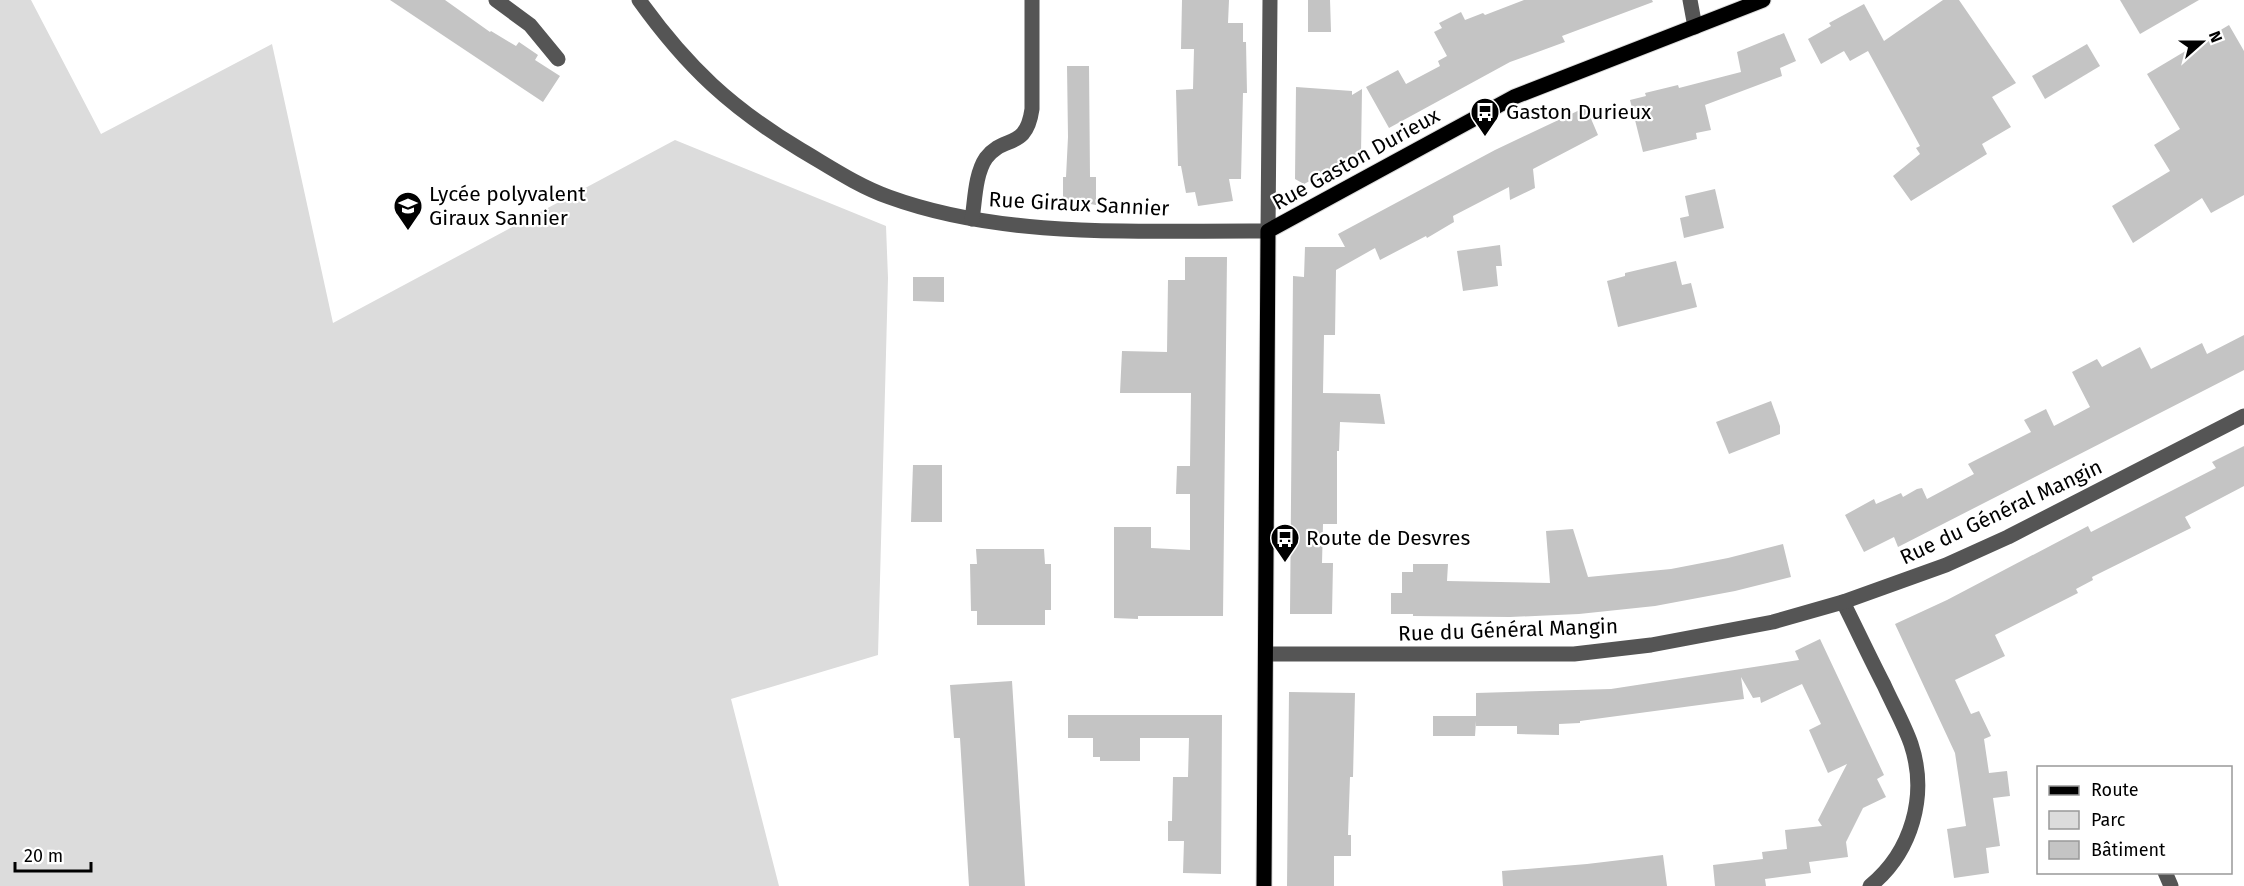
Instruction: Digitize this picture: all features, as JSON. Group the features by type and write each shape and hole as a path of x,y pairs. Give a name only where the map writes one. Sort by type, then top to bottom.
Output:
{"main road":[{"name":"Rue Gaston Durieux","path":"1268,231 1514,97 1763,0"},
{"path":"1264,886 1268,231"}],"street":[{"path":"496,0 530,25 558,60"},
{"name":"Rue Giraux Sannier","path":"639,0 701,76 727,100 773,132 871,190 920,207 972,219 1037,226 1100,230 1268,231"},
{"path":"972,219 985,159 996,149 1018,139 1030,121 1032,109 1032,0"},
{"path":"1268,231 1270,0"},
{"path":"1690,0 1695,27"},
{"name":"Rue du Général Mangin","path":"1266,654 1524,655 1583,653 1651,645 1725,632 1794,616 1897,584 1989,546 2244,416"},
{"path":"1843,602 1905,730 1915,757 1917,771 1917,801 1912,825 1892,862 1870,886"}],"green space":[{"path":"0,0 31,0 101,134 272,44 333,323 675,140 886,226 888,278 878,655 731,699 779,886 0,886"}],"building":[{"path":"390,0 445,0 490,32 516,46 519,42 538,55 535,60 560,76 543,102"},
{"path":"1182,0 1229,0 1228,23 1243,23 1243,42 1246,42 1247,93 1243,93 1241,179 1229,179 1233,201 1198,206 1195,192 1186,193 1181,166 1178,166 1176,90 1193,89 1194,49 1181,49"},
{"path":"1308,0 1330,0 1331,32 1308,32"},
{"path":"1524,0 1652,0 1653,2 1562,36 1565,42 1510,62 1389,128 1366,87 1398,70 1406,84 1440,66 1438,61 1447,56 1434,32 1442,28 1439,23 1461,12 1465,20"},
{"path":"1943,0 1959,0 2016,83 1992,97 2011,127 1982,144 1987,154 1911,201 1893,176 1920,154 1916,148 1920,146 1868,51 1850,61 1844,51 1821,64 1808,39 1831,26 1829,23 1864,4 1884,41"},
{"path":"2120,0 2199,0 2140,34"},
{"path":"2229,25 2244,51 2244,195 2211,213 2202,198 2133,243 2112,206 2170,171 2154,145 2180,129 2147,74"},
{"path":"1784,33 1796,61 1780,68 1782,76 1705,105 1711,130 1696,133 1697,139 1643,152 1630,100 1646,96 1645,93 1678,85 1679,88 1741,72 1737,52"},
{"path":"2087,44 2100,66 2045,99 2032,76"},
{"path":"1067,66 1089,66 1090,177 1096,177 1096,205 1063,199 1068,137"},
{"path":"1296,87 1352,91 1352,95 1362,89 1361,154 1304,184 1295,179"},
{"path":"1586,107 1598,135 1533,169 1535,188 1510,200 1509,187 1453,216 1454,222 1427,238 1426,236 1380,260 1375,248 1336,270 1335,335 1324,335 1323,393 1380,394 1385,424 1340,422 1339,451 1337,451 1337,524 1323,524 1322,563 1333,563 1332,614 1290,614 1293,276 1304,277 1305,247 1345,247 1338,234 1495,150"},
{"path":"1715,189 1724,228 1684,238 1680,218 1689,216 1685,196"},
{"path":"1500,245 1502,266 1496,266 1498,286 1463,291 1457,251"},
{"path":"1185,257 1227,257 1223,616 1114,618 1114,527 1151,527 1151,548 1190,550 1190,494 1176,494 1177,466 1190,466 1191,393 1120,393 1122,351 1167,352 1168,280 1185,280"},
{"path":"1676,261 1682,285 1691,283 1697,307 1618,327 1607,281 1625,276 1625,273"},
{"path":"913,277 944,277 944,302 913,301"},
{"path":"2244,335 2244,370 1898,547 1894,537 1864,552 1845,515 1874,499 1876,504 1901,493 1903,497 1922,488 1927,499 1974,474 1968,464 2031,432 2024,420 2046,409 2054,426 2090,407 2072,372 2097,359 2102,367 2140,347 2151,369 2202,343 2207,354"},
{"path":"1771,401 1780,426 1780,434 1729,454 1716,422"},
{"path":"2244,446 2244,486 2185,517 2191,528 2092,577 2093,580 2076,589 2078,593 1995,635 2005,656 1955,680 1971,714 1979,711 1991,736 1984,739 1989,773 2007,771 2010,796 1993,798 2000,846 1986,848 1989,873 1954,878 1947,829 1966,826 1955,753 1895,624 1947,600 2088,526 2091,532 2216,468 2212,462"},
{"path":"913,465 942,465 942,522 911,522"},
{"path":"1573,529 1588,577 1671,569 1783,544 1791,577 1735,591 1655,606 1579,614 1510,617 1391,614 1391,593 1402,593 1402,572 1413,572 1413,564 1448,564 1447,581 1550,583 1546,531"},
{"path":"976,549 1044,549 1045,564 1051,564 1051,610 1045,610 1045,625 977,625 977,611 971,611 970,564 977,564"},
{"path":"1820,639 1884,775 1877,779 1886,797 1863,808 1846,842 1848,857 1809,862 1811,873 1765,879 1766,886 1715,886 1713,865 1763,859 1762,852 1787,849 1785,830 1822,826 1818,820 1847,764 1828,773 1809,730 1821,724 1802,684 1761,703 1760,697 1753,698 1741,677 1744,699 1580,721 1580,723 1559,724 1559,735 1517,734 1517,726 1476,726 1476,721 1475,736 1433,736 1433,716 1476,716 1476,693 1611,689 1799,660 1795,651"},
{"path":"1012,681 1025,886 969,886 960,738 954,738 950,685"},
{"path":"1289,692 1355,693 1353,777 1350,777 1348,835 1351,835 1351,856 1334,856 1334,886 1287,886"},
{"path":"1068,715 1222,715 1221,874 1183,873 1184,841 1168,841 1168,821 1172,821 1173,777 1188,777 1189,738 1140,738 1140,761 1100,761 1100,757 1093,757 1093,738 1068,738"},
{"path":"1663,855 1667,886 1503,886 1502,871"}],"place":[{"name":"Gaston Durieux","path":"1485,138"},
{"name":"Lycée polyvalent Giraux Sannier","path":"408,232"},
{"name":"Route de Desvres","path":"1285,564"}]}
